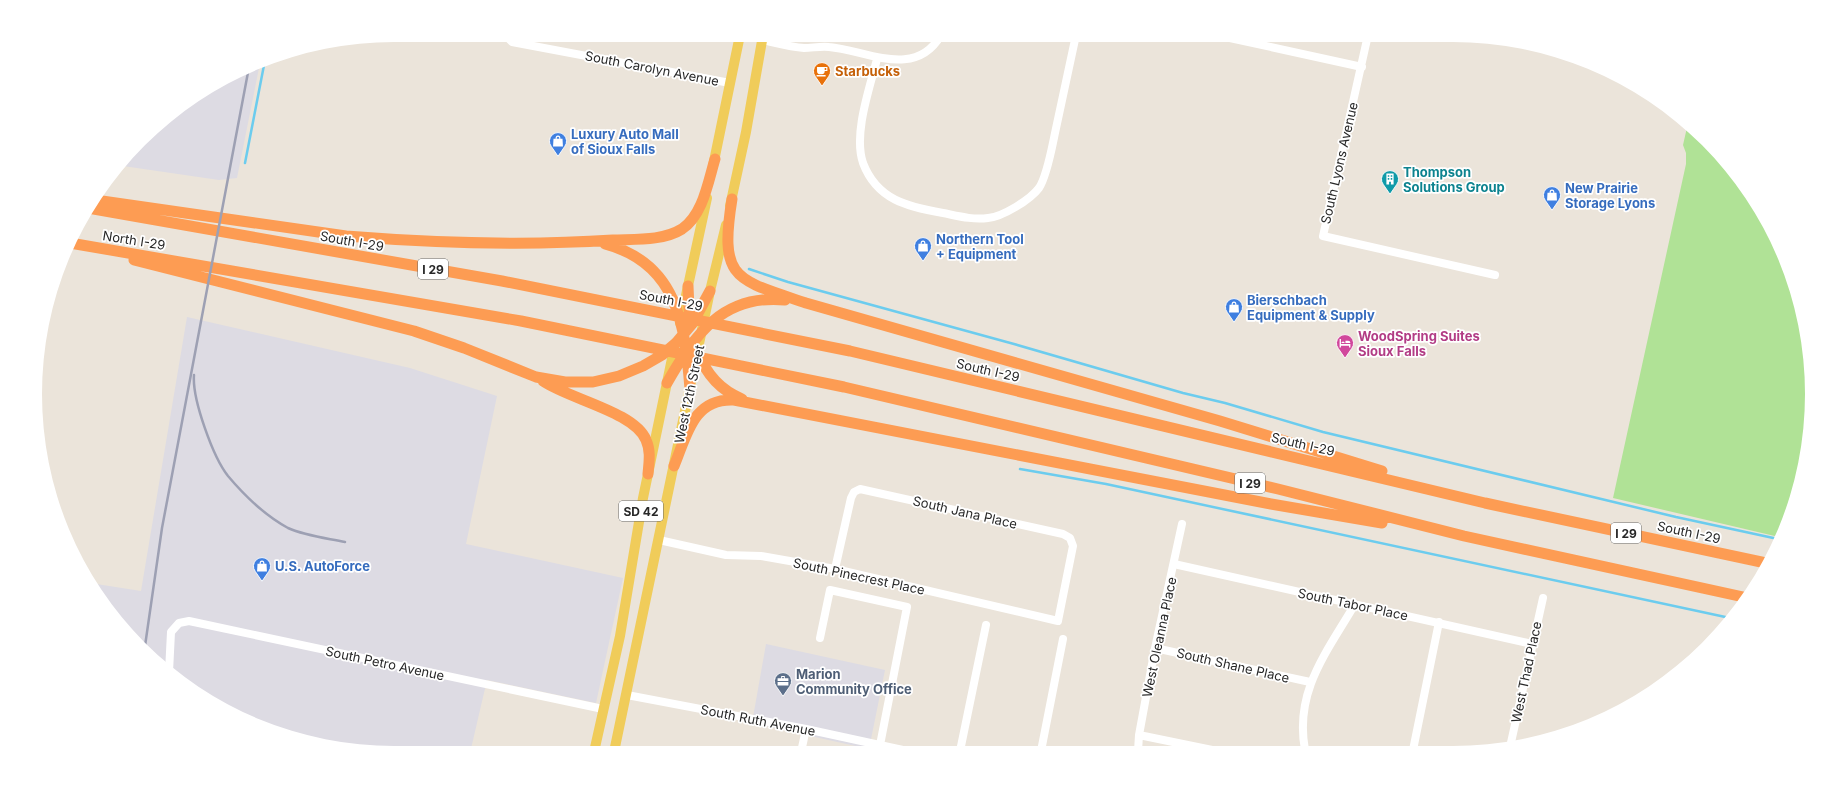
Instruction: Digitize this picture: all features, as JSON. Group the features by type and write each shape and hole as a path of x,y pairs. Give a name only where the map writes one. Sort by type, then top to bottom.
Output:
{"highway":[{"path":"99,201 346,236 381,239 532,243 597,241 664,236 683,229 691,221 698,210 715,159"},
{"path":"732,199 728,237 730,258 734,269 747,282 806,303 1220,421 1485,503"},
{"name":"North I-29","path":"94,209 198,228"},
{"name":"South I-29","path":"198,228 502,281 765,333 888,360 1485,503 1762,562"},
{"path":"597,241 630,253 651,267 671,293 682,329 690,389"},
{"path":"75,245 414,331 464,348 536,376 565,382 580,383 605,380 643,366 676,344 682,329"},
{"name":"North I-29","path":"75,245 193,263 616,339 752,367 844,387 1278,490 1464,536"},
{"path":"688,286 689,309 697,330 698,350 703,364 718,384 734,396 756,404"},
{"path":"667,383 697,330 710,291"},
{"path":"682,329 697,330 725,312 746,303 767,299 806,303"},
{"path":"536,376 552,387 618,415 635,424 640,429 647,441 649,456 648,474"},
{"path":"674,466 691,426 703,409 710,404 725,400 756,404 1271,504 1464,536"},
{"name":"I 29","path":"1464,536 1741,596"}],"main road":[{"path":"682,329 688,286 739,42"},
{"path":"710,291 745,138 762,42"},
{"name":"West 12th Street","path":"595,746 620,636 648,474 676,344"},
{"name":"West 12th Street","path":"615,746 698,350"}],"street":[{"name":"South Carolyn Avenue","path":"512,42 730,83"},
{"path":"779,42 804,48 829,47 877,58 898,60 914,57 927,51 934,42"},
{"path":"877,58 860,132 863,162 877,186 899,203 915,208 970,219 989,218 1008,212 1039,188 1049,161 1074,42"},
{"path":"1248,42 1362,67"},
{"name":"South Lyons Avenue","path":"1367,42 1323,236 1495,275"},
{"name":"South Jana Place","path":"835,569 852,498 854,492 860,490 1064,534 1068,536 1072,542 1073,554 1058,621"},
{"name":"West Oleanna Place","path":"1138,746 1155,648 1182,524"},
{"name":"South Pinecrest Place","path":"659,540 726,555 761,556 835,569 1058,621"},
{"name":"South Tabor Place","path":"1174,564 1532,644"},
{"path":"820,638 830,590 907,607 880,745"},
{"name":"West Thad Place","path":"1511,741 1543,598"},
{"path":"1304,746 1303,715 1310,682 1355,604"},
{"name":"South Petro Avenue","path":"169,665 171,632 179,623 189,621 604,709"},
{"path":"1414,746 1439,622"},
{"path":"961,746 986,626"},
{"path":"1042,746 1063,639"},
{"name":"South Shane Place","path":"1155,648 1310,682"},
{"name":"South Ruth Avenue","path":"627,695 806,729 880,745"},
{"path":"802,746 806,729"},
{"path":"1139,735 1193,746"}],"shaded area":[{"path":"259,69 237,178 219,180 126,166 162,129 198,101 238,78"},
{"path":"187,317 410,368 497,396 466,544 623,578 596,703 487,680 472,746 394,746 348,743 303,734 238,710 198,687 162,659 129,626 98,584 141,591"},
{"path":"766,644 885,670 870,746 856,746 752,723"}],"green space":[{"path":"1686,130 1718,162 1746,198 1769,238 1793,303 1802,348 1805,394 1804,417 1802,440 1793,485 1775,536 1613,498 1686,164 1686,153 1683,145"}],"waterway":[{"path":"245,163 264,67"},
{"path":"749,269 788,282 1014,344 1183,393 1225,403 1323,432 1676,517 1774,538"},
{"path":"1020,469 1106,484 1725,617"}],"railway":[{"path":"145,643 162,528 248,74"},
{"path":"194,375 196,398 210,442 222,467 234,483 248,498 288,528 309,535 345,542"}],"place":[{"name":"Starbucks","path":"822,86"},
{"name":"Luxury Auto Mall of Sioux Falls","path":"558,156"},
{"name":"Thompson Solutions Group","path":"1390,194"},
{"name":"New Prairie Storage Lyons","path":"1552,210"},
{"name":"Northern Tool + Equipment","path":"923,261"},
{"name":"Bierschbach Equipment & Supply","path":"1234,322"},
{"name":"WoodSpring Suites Sioux Falls","path":"1345,358"},
{"name":"U.S. AutoForce","path":"262,581"},
{"name":"Marion Community Office","path":"783,696"}]}
